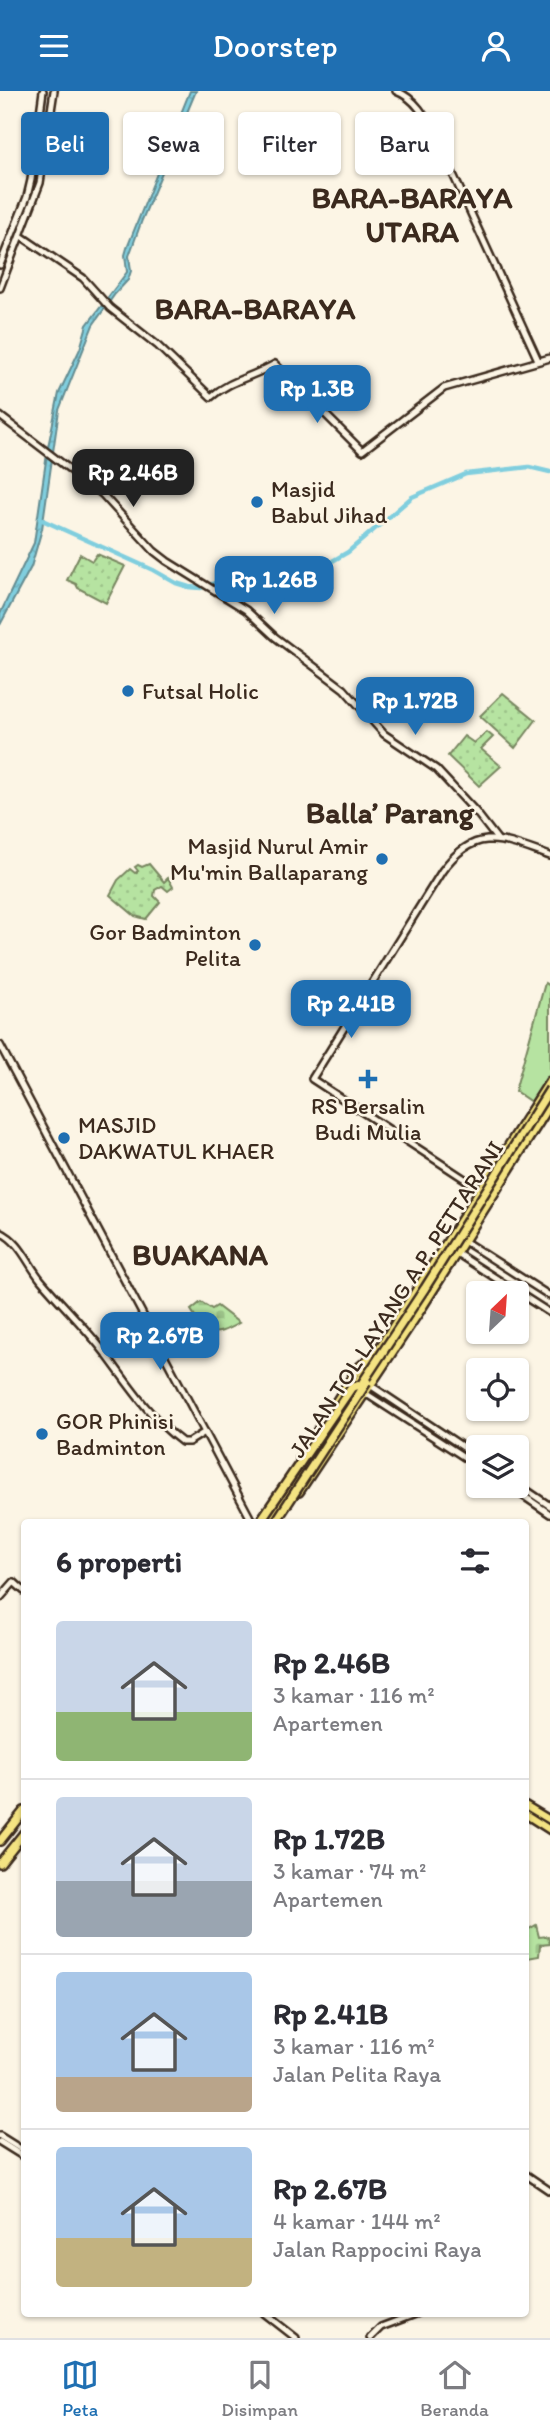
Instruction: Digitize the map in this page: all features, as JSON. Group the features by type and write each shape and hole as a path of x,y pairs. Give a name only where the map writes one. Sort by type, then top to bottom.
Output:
{"highway":[{"path":"268,1519 550,1080"},
{"name":"JALAN TOL LAYANG A.P. PETTARANI","path":"259,1519 352,1387 361,1385 550,1089"},
{"path":"540,1095 542,1105 550,1104"},
{"name":"JALAN TOL LAYANG A.P. PETTARANI","path":"280,1519 550,1095"},
{"path":"280,1519 365,1393 550,1104"},
{"path":"524,1118 534,1116 537,1125"},
{"path":"259,1519 358,1368 376,1354"},
{"path":"296,1476 297,1485 305,1483"},
{"path":"285,1494 290,1490 295,1499"},
{"path":"0,1841 21,1815"},
{"path":"0,1862 21,1836"}],"main road":[{"path":"529,1809 550,1830"},
{"path":"529,1815 550,1821"}],"street":[{"path":"0,265 29,189 43,91"},
{"path":"0,288 40,183 54,91"},
{"path":"396,91 405,92 432,129 538,360"},
{"path":"21,236 83,278 106,304 157,345 211,397 233,381 275,364 362,451 444,388 550,358"},
{"path":"0,417 102,494 154,551 253,614 275,637 321,670 353,698 384,734 436,769 497,839"},
{"path":"479,841 486,826"},
{"path":"480,1189 312,1079 442,871 460,850 479,841 497,839 550,856"},
{"path":"0,1045 254,1519"},
{"path":"0,1232 16,1243 41,1279 105,1353 130,1389 154,1416 182,1442 189,1442 205,1432"},
{"path":"452,1233 550,1296"},
{"path":"444,1245 550,1313"},
{"path":"370,1385 466,1449"},
{"path":"365,1393 466,1458"},
{"path":"408,1420 413,1413"},
{"path":"529,1492 550,1506"},
{"path":"527,1498 550,1514"},
{"path":"0,1598 14,1582 21,1588"},
{"path":"0,2136 21,2149"},
{"path":"0,2142 21,2155"},
{"path":"529,2177 550,2191"},
{"path":"269,2317 296,2338"},
{"path":"370,2338 381,2327 407,2317"}],"green space":[{"path":"80,554 92,561 97,554 125,566 106,603 67,580"},
{"path":"503,693 536,720 515,748 480,716"},
{"path":"487,732 493,737 481,749 501,766 479,786 448,756 464,736 474,743"},
{"path":"149,864 164,882 168,878 173,887 168,891 162,886 155,890 154,896 160,902 146,919 135,916 110,895 118,880 130,869 135,873 138,871 135,867 138,865 142,867"},
{"path":"545,983 550,986 550,1080 534,1104 515,1091"},
{"path":"201,1302 212,1309 217,1306 239,1323 216,1333 210,1332 201,1325 191,1310"},
{"path":"536,1925 539,1937 548,1936 550,1944 540,1945 539,1956 529,1958 529,1929"}],"water":[{"path":"190,91 196,91 187,112 182,112"},
{"path":"156,175 161,175 129,256 131,271 128,280 93,325 59,410 42,529 31,567 0,625 0,614 34,543 59,393 80,349 87,325 127,272 127,248"}],"waterway":[{"path":"40,519 176,583 201,588 217,582 230,584 255,576 329,563 348,552 412,497 466,474 529,467 550,472"}],"place":[{"name":"Masjid Babul Jihad","path":"257,502"},
{"name":"Futsal Holic","path":"128,691"},
{"name":"Masjid Nurul Amir Mu'min Ballaparang","path":"382,859"},
{"name":"Gor Badminton Pelita","path":"255,945"},
{"name":"RS Bersalin Budi Mulia","path":"368,1079"},
{"name":"MASJID DAKWATUL KHAER","path":"64,1138"},
{"name":"GOR Phinisi Badminton","path":"42,1434"}],"district":[{"name":"BARA-BARAYA UTARA","path":"412,214"},
{"name":"BARA-BARAYA","path":"255,308"},
{"name":"Ballaʼ Parang","path":"390,812"},
{"name":"BUAKANA","path":"200,1254"}]}
